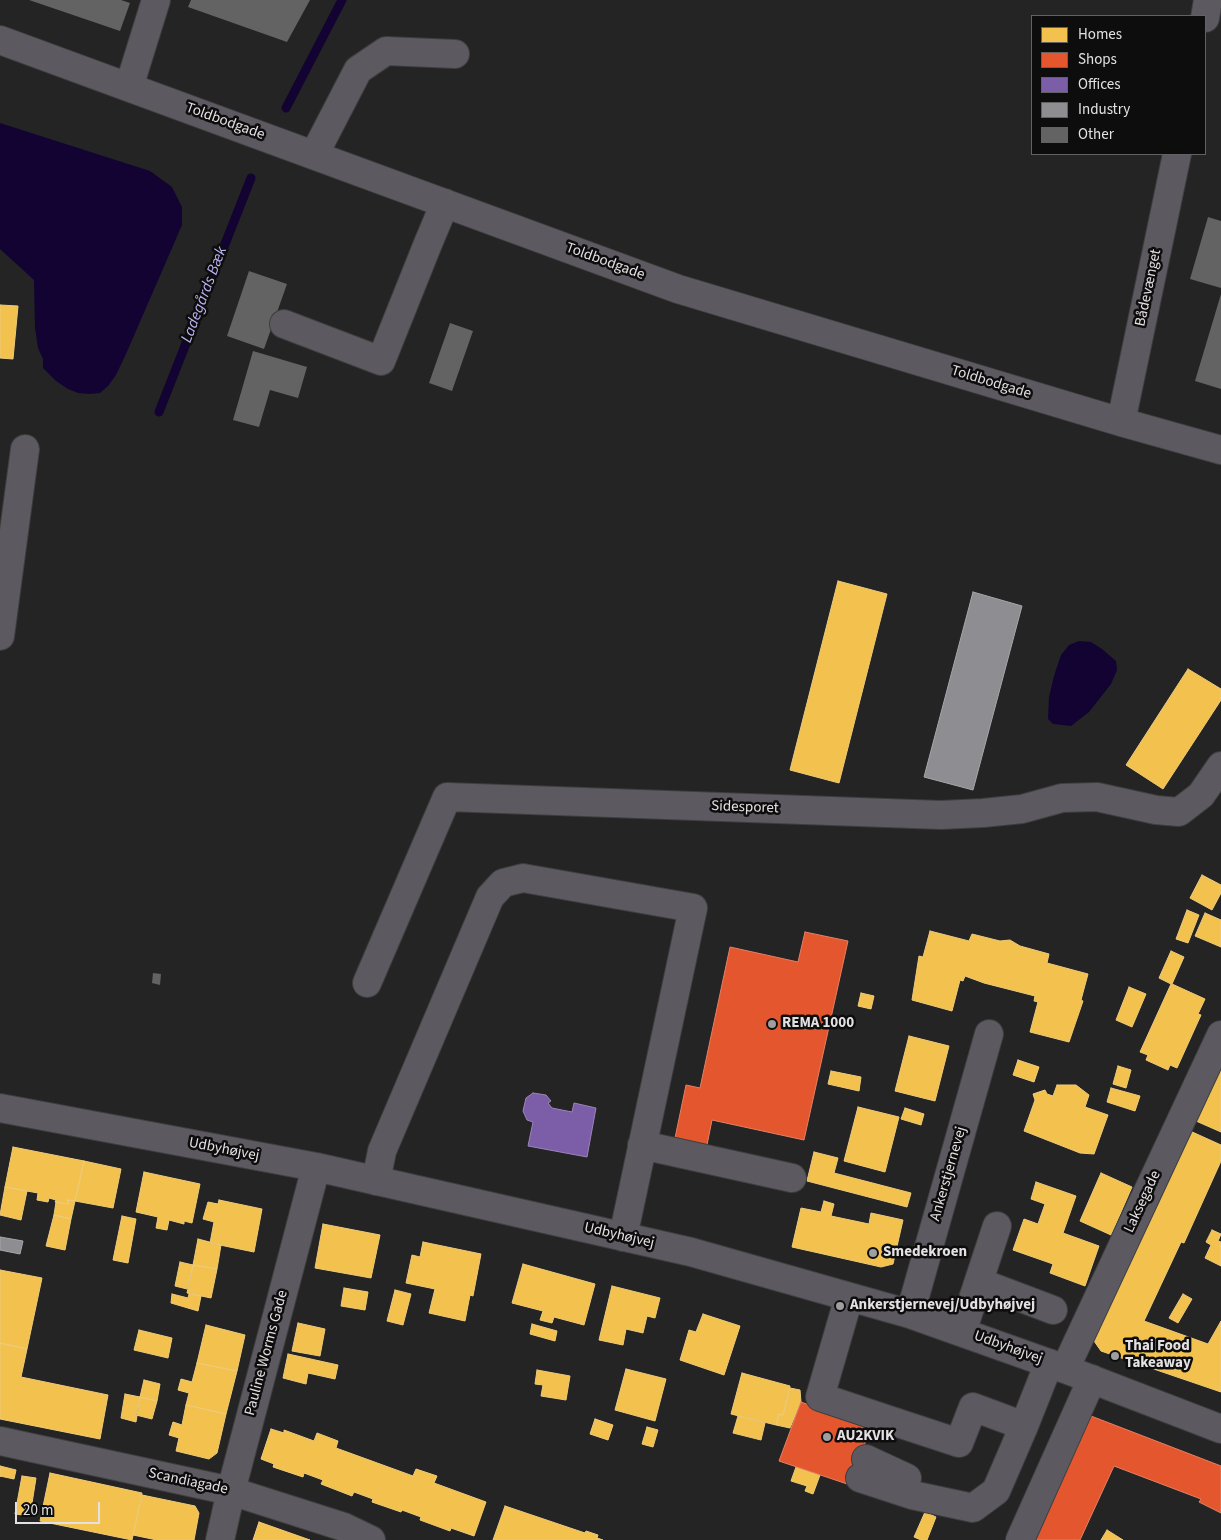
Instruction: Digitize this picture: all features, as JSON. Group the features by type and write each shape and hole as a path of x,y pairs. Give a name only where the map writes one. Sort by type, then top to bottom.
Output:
{"street":[{"path":"129,87 156,0"},
{"path":"1206,15 1208,0"},
{"name":"Toldbodgade","path":"0,40 678,289 1121,422 1221,450"},
{"path":"314,155 358,70 386,51 455,54"},
{"name":"Bådevænget","path":"1121,422 1177,155"},
{"path":"284,324 381,361 445,203"},
{"path":"0,636 25,450"},
{"name":"Sidesporet","path":"367,983 447,797 941,815 1022,809 1062,798 1097,797 1156,810 1179,812 1201,795 1221,766"},
{"path":"376,1180 382,1151 490,897 503,883 523,878 692,908 622,1237"},
{"name":"Ankerstjernevej","path":"910,1314 989,1034"},
{"name":"Laksegade","path":"863,1468 914,1481 927,1498 973,1508 996,1491 1024,1426 1057,1366 1221,1035"},
{"name":"Udbyhøjvej","path":"0,1108 316,1167 691,1252 910,1314 1057,1366 1221,1429"},
{"path":"642,1145 792,1178"},
{"name":"Pauline Worms Gade","path":"220,1540 231,1491 316,1167"},
{"path":"962,1332 997,1226"},
{"path":"979,1282 1053,1310"},
{"path":"849,1297 820,1397 959,1443 973,1407 1024,1426"},
{"path":"1020,1540 1092,1379"},
{"name":"Scandiagade","path":"0,1441 231,1491 344,1527 371,1540"}],"shaded area":[{"path":"0,123 150,171 172,187 182,207 182,225 126,354 116,375 100,393 78,393 68,389 56,381 43,368 43,359 38,348 35,328 34,280 0,249"},
{"path":"1079,641 1091,642 1102,649 1116,661 1117,670 1111,684 1089,712 1071,726 1053,724 1048,719 1049,697 1054,676 1061,655 1069,645"}],"building: Homes":[{"path":"0,305 18,306 13,359 0,358"},
{"path":"838,581 887,594 839,783 790,770"},
{"path":"1188,669 1221,689 1221,700 1163,789 1126,765"},
{"path":"1202,875 1221,885 1221,893 1212,910 1190,898"},
{"path":"1187,910 1199,915 1188,943 1176,939"},
{"path":"1205,913 1221,920 1221,947 1195,936"},
{"path":"930,931 969,941 972,934 1000,941 1010,940 1020,946 1049,954 1047,963 1088,974 1081,1000 1083,1001 1069,1042 1030,1032 1038,1002 1034,1001 1035,996 984,983 965,976 963,981 960,980 952,1011 912,1000 919,956 923,957"},
{"path":"1171,951 1184,957 1172,984 1205,999 1198,1014 1201,1015 1177,1068 1170,1065 1168,1070 1146,1060 1148,1055 1140,1052 1171,984 1159,978"},
{"path":"1129,987 1146,994 1132,1027 1116,1020"},
{"path":"861,993 874,996 871,1009 858,1006"},
{"path":"909,1036 949,1046 935,1101 895,1091"},
{"path":"1018,1060 1039,1067 1034,1082 1013,1075"},
{"path":"1221,1065 1221,1132 1196,1121"},
{"path":"1118,1066 1131,1070 1126,1088 1113,1084"},
{"path":"831,1071 861,1077 859,1091 828,1084"},
{"path":"1057,1085 1076,1085 1089,1095 1085,1107 1108,1115 1094,1154 1080,1153 1024,1131 1035,1100 1033,1094 1045,1090 1047,1094 1053,1096"},
{"path":"1111,1088 1140,1096 1135,1111 1107,1102"},
{"path":"858,1107 899,1117 885,1172 844,1161"},
{"path":"905,1108 924,1114 921,1125 901,1119"},
{"path":"1190,1131 1221,1145 1221,1161 1184,1243 1181,1242 1144,1321 1208,1344 1221,1321 1221,1392 1101,1351 1094,1341"},
{"path":"13,1147 84,1161 75,1201 68,1200 68,1204 55,1202 56,1200 49,1198 48,1202 37,1200 38,1193 5,1187"},
{"path":"814,1152 838,1158 834,1173 911,1193 907,1207 807,1181"},
{"path":"84,1161 121,1169 113,1208 75,1201"},
{"path":"144,1172 200,1184 192,1223 184,1221 184,1224 169,1220 167,1230 156,1228 158,1217 136,1212"},
{"path":"1101,1173 1132,1187 1111,1235 1080,1221"},
{"path":"1036,1182 1076,1196 1063,1233 1099,1246 1085,1286 1050,1273 1053,1264 1013,1250 1024,1219 1038,1224 1045,1204 1031,1199"},
{"path":"5,1187 27,1191 21,1220 0,1215"},
{"path":"68,1200 75,1201 71,1219 54,1215 56,1202 68,1204"},
{"path":"219,1200 262,1209 254,1252 210,1243 214,1222 203,1219 208,1202 218,1204"},
{"path":"824,1201 834,1204 831,1216 869,1224 871,1213 903,1220 893,1264 881,1267 792,1247 801,1208 821,1212"},
{"path":"54,1215 71,1219 65,1250 46,1246"},
{"path":"122,1216 136,1219 128,1263 113,1260"},
{"path":"323,1224 380,1235 371,1278 315,1268"},
{"path":"1212,1230 1221,1234 1218,1241 1221,1242 1221,1266 1205,1258 1211,1245 1206,1242"},
{"path":"198,1239 221,1245 217,1269 193,1265"},
{"path":"423,1242 481,1254 473,1296 470,1295 465,1321 429,1313 435,1289 406,1283 412,1255 420,1257"},
{"path":"180,1262 193,1265 187,1289 175,1286"},
{"path":"523,1264 595,1284 584,1325 554,1317 552,1323 540,1320 543,1311 512,1303"},
{"path":"193,1265 217,1269 211,1298 187,1293"},
{"path":"0,1270 42,1278 27,1349 0,1343"},
{"path":"612,1286 660,1298 655,1318 647,1316 643,1333 626,1329 623,1345 599,1340"},
{"path":"344,1288 368,1292 365,1310 341,1306"},
{"path":"395,1290 411,1294 403,1325 387,1321"},
{"path":"172,1294 188,1298 189,1294 201,1296 198,1311 171,1303"},
{"path":"1183,1294 1192,1299 1178,1323 1169,1318"},
{"path":"703,1314 740,1326 724,1375 680,1360 689,1330 696,1332"},
{"path":"298,1323 325,1329 320,1356 292,1351"},
{"path":"532,1324 557,1331 555,1341 530,1334"},
{"path":"206,1325 245,1335 237,1371 197,1363"},
{"path":"139,1330 172,1338 168,1358 134,1350"},
{"path":"0,1343 27,1349 21,1377 108,1395 100,1439 0,1419"},
{"path":"288,1354 338,1365 335,1379 308,1373 306,1384 283,1378"},
{"path":"197,1363 237,1371 226,1414 186,1405 189,1393 178,1390 181,1379 192,1382"},
{"path":"626,1369 666,1379 655,1421 615,1410"},
{"path":"537,1370 570,1376 566,1400 541,1396 543,1385 535,1384"},
{"path":"742,1373 790,1386 783,1415 779,1414 776,1425 731,1414"},
{"path":"144,1380 160,1384 157,1401 140,1397"},
{"path":"790,1388 800,1390 801,1402 790,1428 776,1425 779,1414 783,1415"},
{"path":"125,1394 140,1397 136,1422 121,1418"},
{"path":"140,1397 157,1401 152,1419 136,1415"},
{"path":"186,1405 226,1414 217,1453 209,1459 176,1451 179,1438 169,1435 173,1422 182,1425"},
{"path":"738,1416 765,1423 761,1440 733,1433"},
{"path":"595,1419 613,1425 608,1440 590,1434"},
{"path":"647,1427 658,1430 653,1447 642,1444"},
{"path":"271,1429 284,1433 284,1430 314,1441 317,1433 338,1441 336,1448 413,1476 416,1469 437,1476 434,1483 486,1502 474,1536 451,1528 450,1531 420,1520 421,1517 372,1502 373,1499 354,1492 352,1496 321,1484 323,1480 304,1473 303,1477 273,1467 274,1464 261,1459"},
{"path":"0,1466 16,1470 14,1479 0,1476"},
{"path":"796,1467 820,1475 813,1494 805,1491 807,1486 791,1481"},
{"path":"50,1473 142,1493 132,1540 40,1521"},
{"path":"22,1476 36,1478 30,1516 15,1514"},
{"path":"142,1495 195,1506 199,1513 194,1540 157,1540 133,1535"},
{"path":"505,1506 585,1533 586,1531 598,1535 597,1538 603,1540 493,1540"},
{"path":"925,1512 936,1517 927,1540 921,1540 914,1537"},
{"path":"259,1522 310,1540 253,1540"},
{"path":"1107,1530 1123,1540 1101,1540"}],"building: Shops":[{"name":"REMA 1000","path":"805,932 848,941 804,1140 712,1120 707,1145 675,1138 686,1085 700,1088 730,947 798,962"},
{"name":"AU2KVIK","path":"801,1402 871,1427 864,1446 856,1487 779,1461"},
{"path":"1091,1416 1221,1466 1221,1513 1199,1502 1201,1499 1114,1466 1080,1540 1035,1540"}],"building: Offices":[{"path":"533,1093 546,1095 551,1101 548,1103 552,1108 572,1112 574,1103 596,1108 587,1157 528,1146 533,1122 527,1120 523,1111 526,1098"}],"building: Industry":[{"path":"973,592 1022,606 973,790 924,777"},
{"path":"0,1237 23,1241 20,1254 0,1250"}],"building: Other":[{"path":"29,0 121,0 130,3 120,31"},
{"path":"191,0 310,0 287,42 188,7"},
{"path":"1208,217 1221,221 1221,288 1190,279"},
{"path":"249,271 287,284 264,349 227,336"},
{"path":"1221,294 1221,389 1195,381"},
{"path":"450,323 473,331 452,391 429,383"},
{"path":"253,351 307,367 298,398 270,390 259,427 233,420"},
{"path":"153,973 161,974 160,985 152,983"}],"waterway":[{"name":"Ladegårds Bæk","path":"286,108 342,0"},
{"name":"Ladegårds Bæk","path":"159,412 251,178"}],"place":[{"name":"REMA 1000","path":"772,1024"},
{"name":"Smedekroen","path":"873,1253"},
{"name":"Ankerstjernevej/Udbyhøjvej","path":"840,1306"},
{"name":"Thai Food Takeaway","path":"1115,1356"},
{"name":"AU2KVIK","path":"827,1437"}]}
